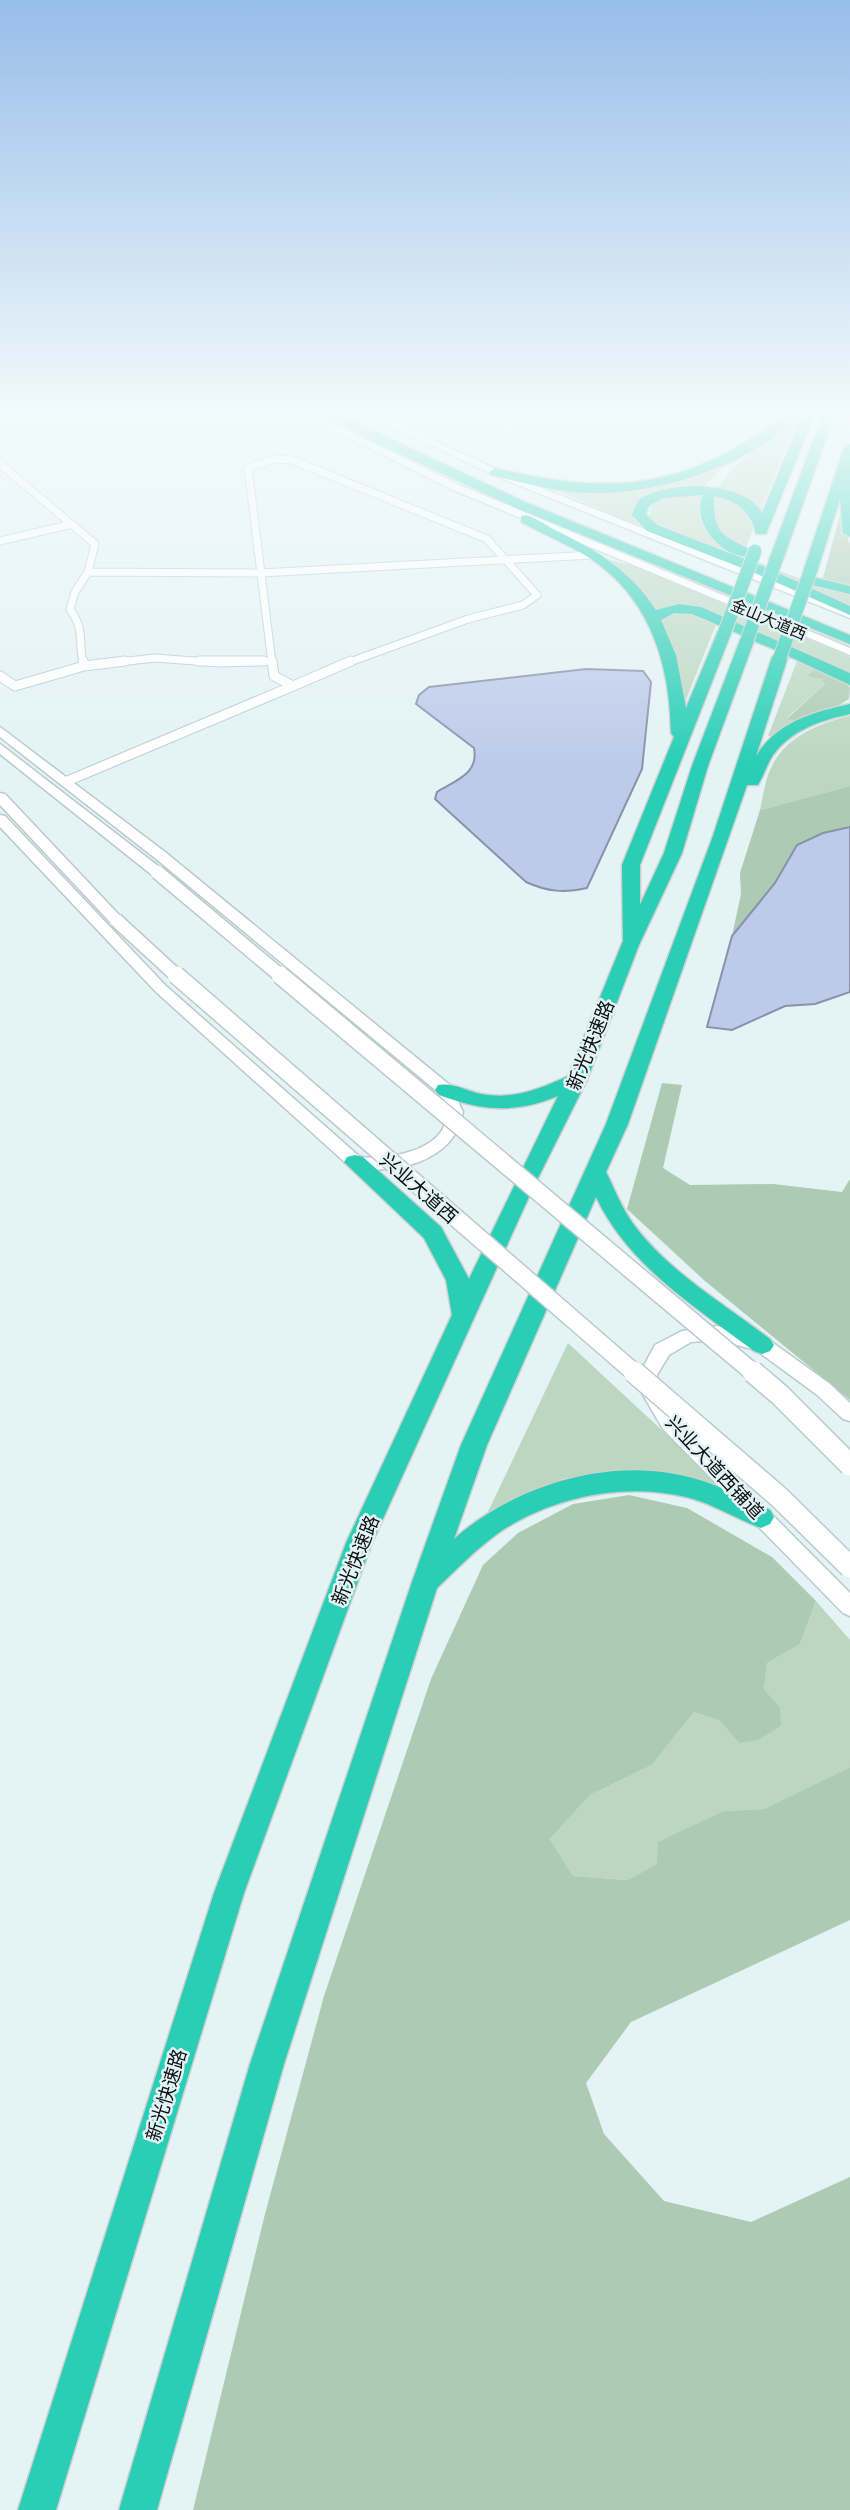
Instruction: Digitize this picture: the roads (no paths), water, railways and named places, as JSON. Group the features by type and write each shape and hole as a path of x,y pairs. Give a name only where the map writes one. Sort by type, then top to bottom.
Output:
{"highway":[{"path":"550,531 593,555 628,581 655,618 677,688 678,743"},
{"path":"589,531 850,640"},
{"path":"612,531 850,628"},
{"path":"660,531 760,570 850,613"},
{"path":"715,531 726,542 781,569 819,583 850,590"},
{"path":"630,945 631,865 725,631 761,531"},
{"name":"新光快速路","path":"37,2510 229,1894 359,1543 522,1188 577,1080 630,945 673,853 700,766 786,531"},
{"path":"138,2510 267,2064 425,1582 474,1445 617,1124 722,836 823,531"},
{"path":"655,618 665,610 674,608 696,610 841,673 850,680"},
{"path":"693,916 721,874 757,767 772,743 797,724 847,707"},
{"path":"445,1090 499,1105 518,1104 577,1080"},
{"path":"355,1162 433,1233 458,1280 464,1318"},
{"path":"595,1171 614,1213 632,1238 667,1270 762,1345"},
{"path":"425,1582 495,1521 559,1493 589,1486 640,1482 690,1488 761,1517"}],"main road":[{"name":"金山大道西","path":"561,531 850,652"},
{"name":"金山大道西","path":"644,531 850,613"},
{"path":"0,731 160,855 445,1090 455,1110 452,1126 444,1138 426,1154 403,1161 376,1165 355,1162 161,989 0,819"},
{"path":"0,748 157,872 780,1395 850,1465"},
{"name":"兴业大道西","path":"0,797 116,920 228,1023 780,1498 850,1567"},
{"name":"兴业大道西铺道","path":"850,1414 823,1390 762,1345 718,1333 688,1336 662,1350 648,1375 652,1395 670,1424 850,1607"}],"street":[{"path":"0,541 39,531"},
{"path":"81,531 94,544 88,572 75,592 70,609 81,625 80,646 84,666"},
{"path":"256,531 274,676 293,686"},
{"path":"65,782 426,632 523,605 537,595 487,539 468,531"},
{"path":"88,572 261,573 593,555"},
{"path":"0,676 15,685 84,666 155,658 221,663 272,662"}],"water":[{"path":"586,669 643,671 651,682 642,769 587,888 571,891 549,890 526,882 435,799 437,792 470,770 475,757 474,748 416,704 419,695 429,687"},
{"path":"850,827 850,992 815,1004 785,1006 732,1030 707,1027 732,936 775,883 797,845 823,833"}]}
